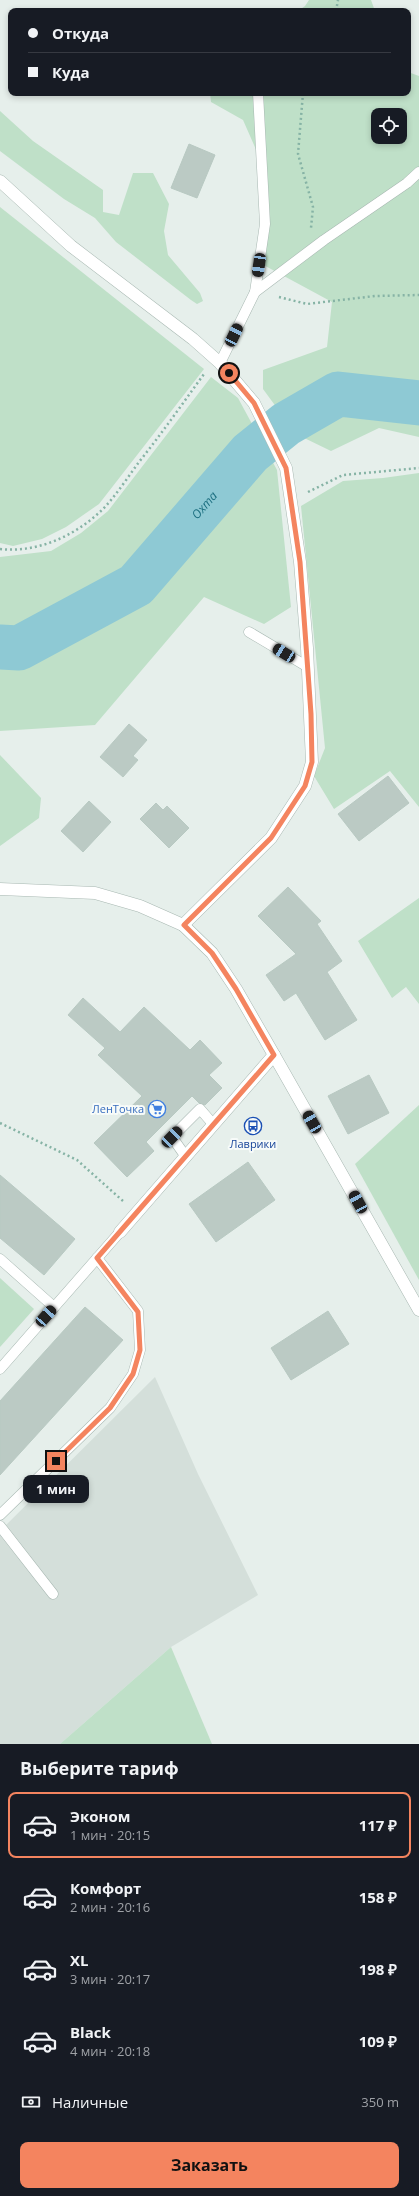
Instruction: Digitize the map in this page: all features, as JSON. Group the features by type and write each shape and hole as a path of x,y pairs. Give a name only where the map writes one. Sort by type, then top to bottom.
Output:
{"street":[{"path":"0,181 71,246 218,361 254,403 286,468 300,562 308,667 312,762 305,786 271,838 184,925"},
{"path":"0,889 95,893 140,906 184,925 212,953 236,989 419,1310"},
{"path":"120,1232 274,1055"}],"lane":[{"path":"218,361 255,292 265,224 258,96"},
{"path":"255,292 310,250 407,183 419,172"},
{"path":"249,632 308,667"},
{"path":"186,1157 172,1137 200,1109 213,1124"},
{"path":"0,1369 120,1232"},
{"path":"0,1515 110,1408 133,1374 140,1350 138,1312 97,1258"},
{"path":"0,1259 54,1307"},
{"path":"0,1526 53,1594"}],"path":[{"path":"303,96 298,154 312,207 310,250"},
{"path":"255,292 307,304 375,296 419,295"},
{"path":"0,549 25,549 48,545 73,532 104,508 218,361"},
{"path":"291,503 316,487 343,475 419,468"},
{"path":"0,1123 77,1160 136,1214"}],"shaded area":[{"path":"155,1377 198,1474 258,1595 171,1647 60,1744 0,1744 0,1531"}],"green space":[{"path":"309,0 371,0 374,8 302,8"},
{"path":"411,73 419,76 419,437 379,428 331,451 296,434 263,389 263,370 327,347 332,302 258,262 263,226 258,154 243,120 211,102 210,96 411,96"},
{"path":"0,111 33,141 103,190 103,212 119,215 133,173 153,173 169,204 164,231 168,255 200,293 203,301 197,304 191,300 116,242 95,218 64,199 0,151"},
{"path":"0,207 204,369 99,504 66,527 42,539 13,546 0,543"},
{"path":"211,377 238,398 277,470 291,607 264,624 204,597 95,725 0,731 0,557 51,551 81,533 108,511"},
{"path":"419,473 419,807 390,771 334,809 314,776 325,748 301,506 343,481 383,478"},
{"path":"0,755 41,798 39,818 0,846"},
{"path":"419,898 419,1004 406,987 392,998 358,941"},
{"path":"419,1105 419,1280 355,1164"},
{"path":"0,1278 34,1309 0,1347"},
{"path":"171,1647 212,1744 60,1744"}],"building":[{"path":"189,144 215,155 197,198 171,188"},
{"path":"129,724 147,740 133,756 138,760 123,777 100,757"},
{"path":"388,776 409,803 359,841 338,814"},
{"path":"89,801 111,822 83,852 61,831"},
{"path":"156,803 163,810 167,806 189,828 169,848 140,819"},
{"path":"288,887 321,921 317,924 342,961 327,972 357,1020 325,1040 296,993 284,1001 266,975 296,954 258,916"},
{"path":"83,998 120,1032 144,1007 190,1050 200,1040 222,1063 209,1075 222,1088 205,1105 199,1103 192,1096 146,1142 154,1151 127,1177 94,1143 142,1096 98,1055 105,1048 68,1015"},
{"path":"369,1075 389,1113 348,1134 328,1096"},
{"path":"248,1162 275,1200 216,1242 189,1204"},
{"path":"0,1175 75,1239 44,1275 0,1238"},
{"path":"85,1307 123,1340 0,1475 0,1401"},
{"path":"328,1311 349,1344 291,1380 271,1348"}],"waterway":[{"name":"Охта","path":"0,647 19,648 136,585 250,453 286,424 338,394 419,403"}],"place":[{"name":"ЛенТочка","path":"157,1109"},
{"name":"Лаврики","path":"253,1126"}],"route":[{"path":"56,1461 110,1408 133,1374 140,1350 138,1312 97,1258 274,1055 236,989 212,953 184,925 271,838 305,786 312,762 311,714 300,562 286,468 254,403 229,373"}]}
